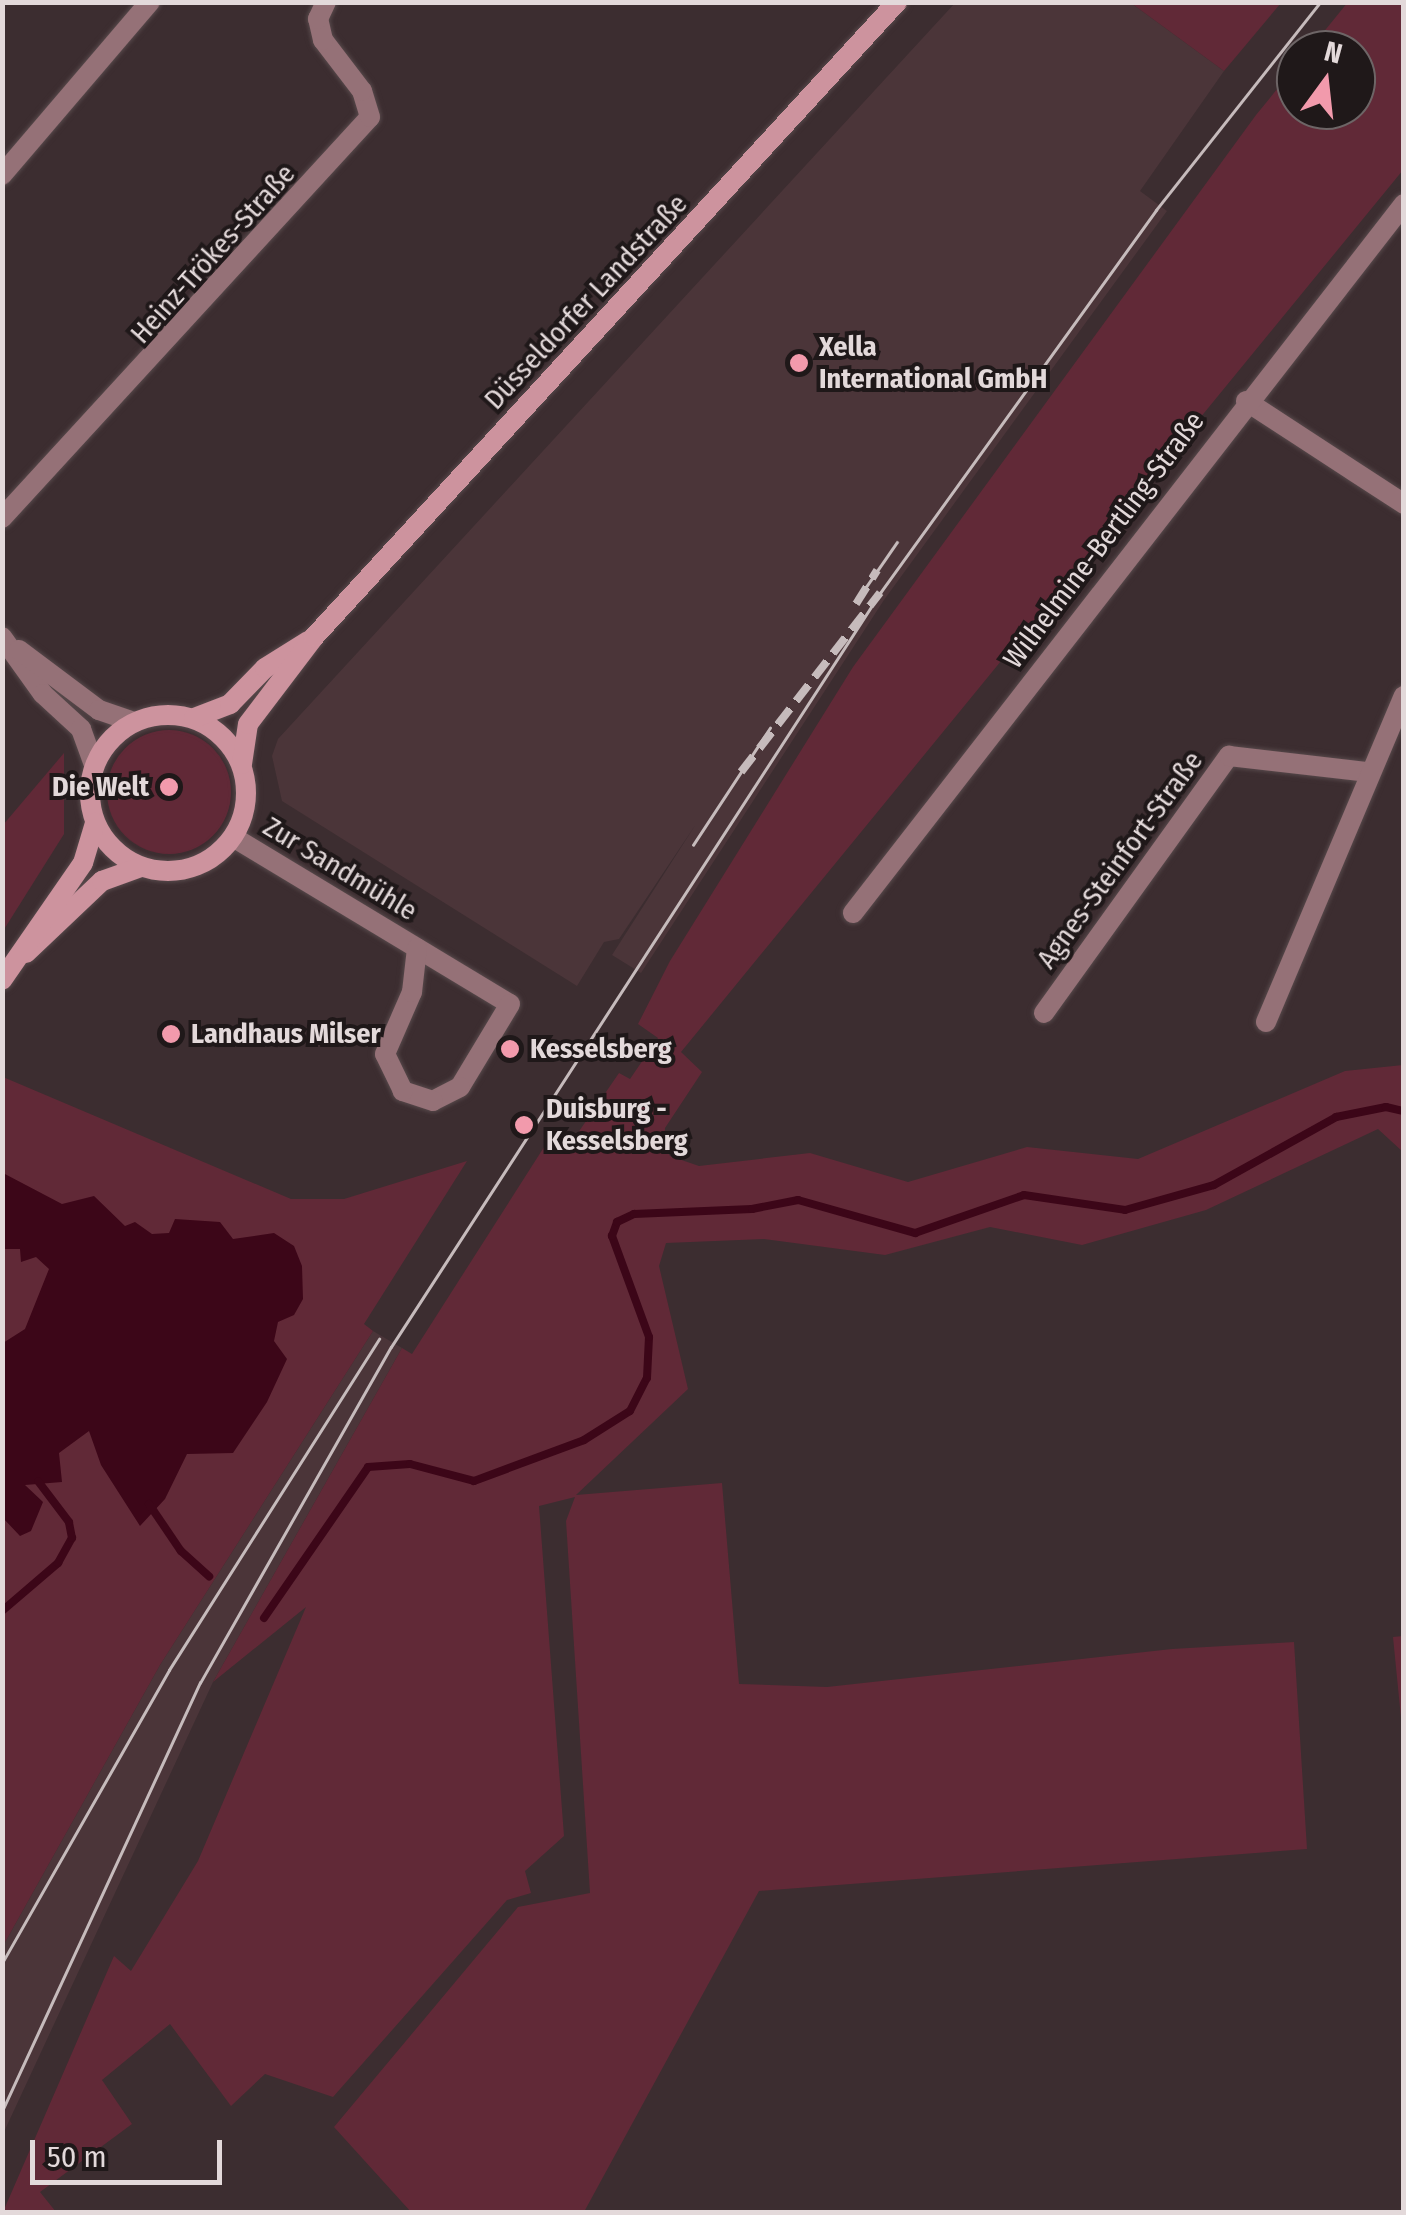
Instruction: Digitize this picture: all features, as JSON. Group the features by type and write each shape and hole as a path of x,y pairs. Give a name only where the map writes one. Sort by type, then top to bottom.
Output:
{"main road":[{"name":"Düsseldorfer Landstraße","path":"242,764 248,724 314,637 897,2"},
{"name":"Düsseldorfer Landstraße","path":"194,718 230,704 265,668 314,637"},
{"path":"17,961 102,881 141,866 192,868 234,836 246,801 242,764 220,733 194,718 164,714 134,722 110,740 94,764 89,794 95,823 112,847 141,866"},
{"path":"2,980 82,863 95,823"}],"street":[{"path":"2,174 150,2"},
{"name":"Heinz-Trökes-Straße","path":"2,518 370,116 362,92 323,40 318,19 326,2"},
{"name":"Wilhelmine-Bertling-Straße","path":"853,913 1246,401 1404,204"},
{"path":"1246,401 1404,504"},
{"path":"7,641 99,710 134,722"},
{"path":"7,641 43,694 81,730 94,764"},
{"path":"1266,1022 1368,772 1404,696"},
{"name":"Agnes-Steinfort-Straße","path":"1044,1013 1229,756 1368,772"},
{"name":"Zur Sandmühle","path":"234,836 418,948 510,1004 460,1088 433,1101 402,1091 385,1054 412,992 418,948"}],"shaded area":[{"path":"1281,2 1224,71 1131,3"},
{"path":"1348,2 1403,3 1403,170 681,1052 702,1072 665,1128 664,1145 670,1156 699,1166 810,1153 908,1182 1027,1147 1138,1159 1345,1071 1403,1065 1403,1152 1378,1129 1206,1210 1082,1245 990,1227 885,1255 764,1239 666,1243 659,1266 688,1389 576,1495 722,1483 739,1684 827,1687 1172,1649 1294,1642 1307,1849 759,1891 584,2212 411,2212 334,2127 518,1907 590,1893 566,1521 575,1497 539,1506 564,1836 525,1871 531,1893 507,1900 333,2097 265,2074 231,2106 170,2024 102,2080 132,2124 40,2192 56,2212 3,2212 114,1956 131,1971 198,1861 306,1607 213,1682 402,1348 412,1354 546,1144 559,1149 571,1143 619,1073 630,1079 658,1038 638,1024 670,961 853,667 1256,115 1276,90 1276,130 1376,130 1376,30 1325,30"},
{"path":"955,3 1131,3 1224,71 1140,191 1167,211 884,600 641,973 612,955 696,824 619,939 604,942 577,986 282,801 272,756 278,739"},
{"path":"169,730 193,734 213,748 227,768 231,792 227,816 213,836 193,850 169,854 145,850 125,836 111,816 107,792 111,768 125,748 145,734"},
{"path":"64,753 64,834 3,931 3,825"},
{"path":"3,1077 291,1199 344,1199 467,1161 364,1324 373,1331 160,1665 3,1946"},
{"path":"3,1173 62,1204 94,1196 125,1226 135,1222 152,1234 169,1233 175,1219 220,1222 233,1239 274,1233 294,1246 302,1266 303,1299 294,1315 278,1322 274,1341 287,1359 267,1402 233,1453 187,1454 165,1499 140,1526 101,1465 89,1431 59,1453 62,1482 25,1485 43,1502 31,1531 20,1536 3,1518 3,1343 25,1329 49,1269 36,1257 21,1262 20,1249 3,1249"},
{"path":"373,1331 402,1348 213,1682 3,2134 3,1946 160,1665"},
{"path":"1404,1636 1403,1738 1393,1637"}],"waterway":[{"path":"264,1618 368,1467 410,1464 474,1481 584,1440 630,1411 647,1378 649,1337 612,1236 617,1222 634,1214 752,1209 798,1200 915,1233 1024,1195 1125,1210 1214,1185 1336,1117 1386,1107 1404,1111"},
{"path":"2,1611 58,1563 72,1538 69,1522 38,1481"},
{"path":"149,1504 181,1551 209,1576"}],"tram line":[{"path":"2,2111 200,1683 391,1347 880,593 1156,210 1320,2"},
{"path":"857,600 897,542"},
{"path":"693,845 770,728"},
{"path":"2,1963 169,1670 379,1339"}],"railway":[{"path":"856,604 877,570"},
{"path":"741,772 880,593"}],"place":[{"name":"Xella International GmbH","path":"799,363"},
{"name":"Die Welt","path":"169,787"},
{"name":"Landhaus Milser","path":"171,1034"},
{"name":"Kesselsberg","path":"510,1049"},
{"name":"Duisburg - Kesselsberg","path":"524,1125"}]}
